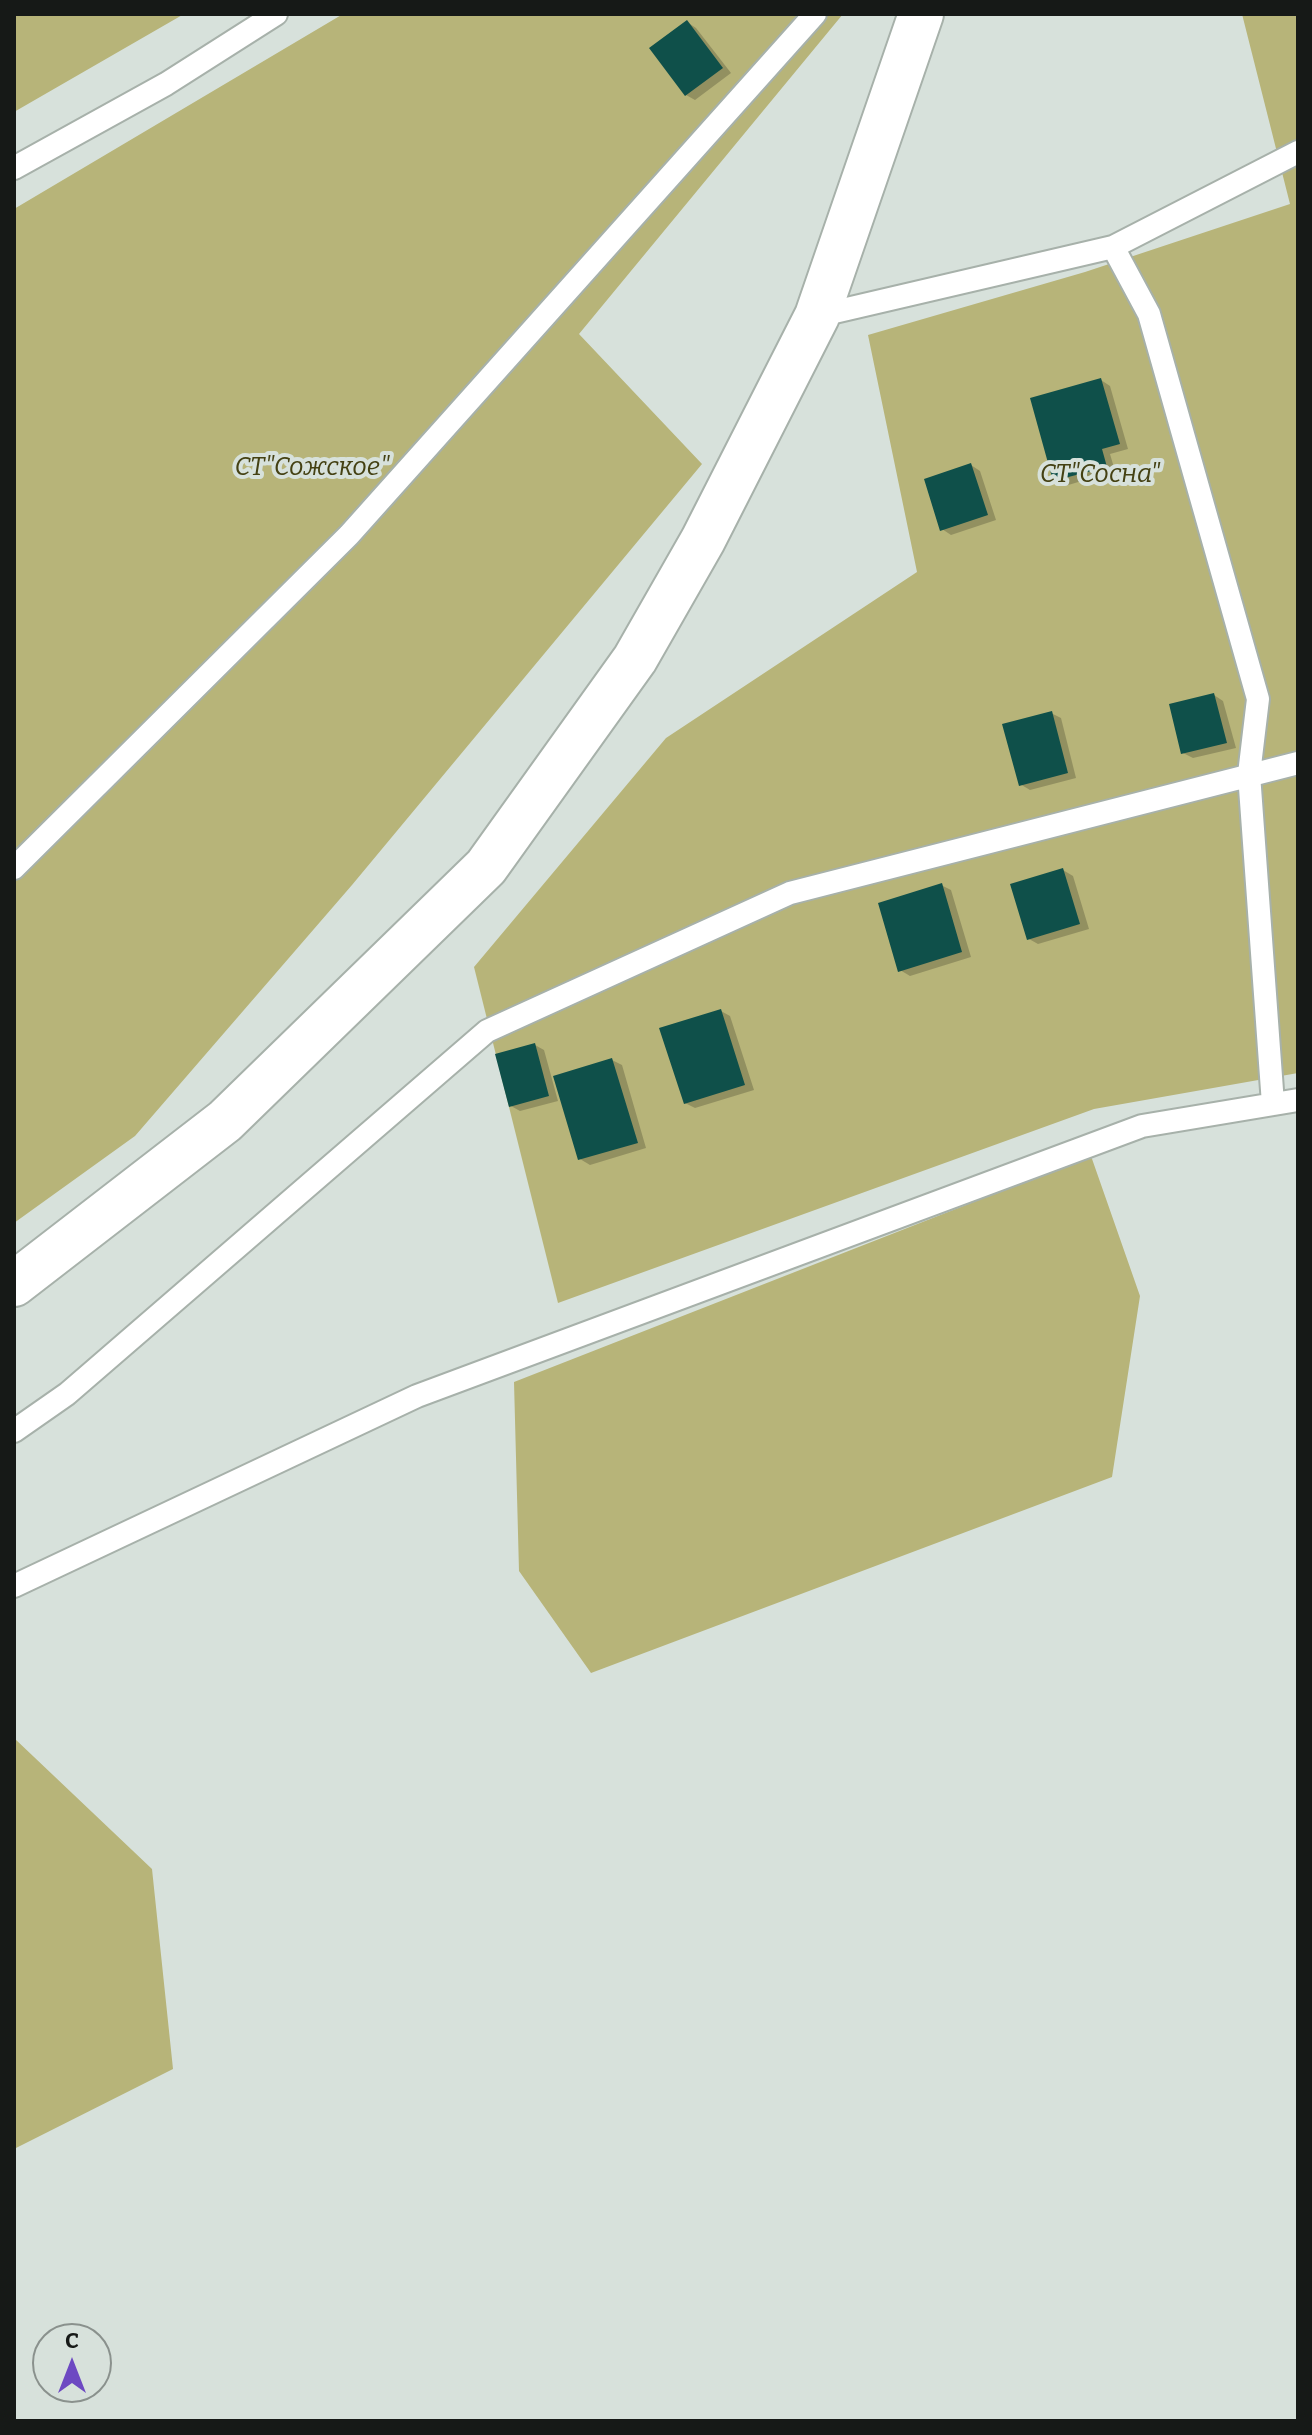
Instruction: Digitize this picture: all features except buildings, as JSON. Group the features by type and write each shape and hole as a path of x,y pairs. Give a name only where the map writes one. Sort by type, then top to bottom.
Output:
{"street":[{"path":"14,1284 225,1121 486,867 635,659 703,540 817,316 921,14"}],"lane":[{"path":"14,168 166,84 276,14"},
{"path":"14,868 349,535 815,14"},
{"path":"817,316 1113,247 1298,152"},
{"path":"1113,247 1149,314 1258,699 1249,774 1273,1104"},
{"path":"14,1431 67,1394 487,1031 790,893 1298,763"},
{"path":"14,1586 417,1396 1142,1126 1298,1100"}],"green space":[{"path":"14,14 184,14 14,112"},
{"name":"СТ\"Сожское\"","path":"343,14 843,14 579,334 702,464 352,885 135,1136 14,1223 14,209"},
{"name":"СТ\"Сосна\"","path":"1242,14 1298,14 1298,1073 1094,1109 558,1303 474,967 666,738 917,572 868,335 1085,272 1290,204"},
{"path":"1091,1156 1140,1296 1112,1477 591,1673 519,1571 514,1382"},
{"path":"14,1738 152,1869 173,2069 14,2149"}]}
